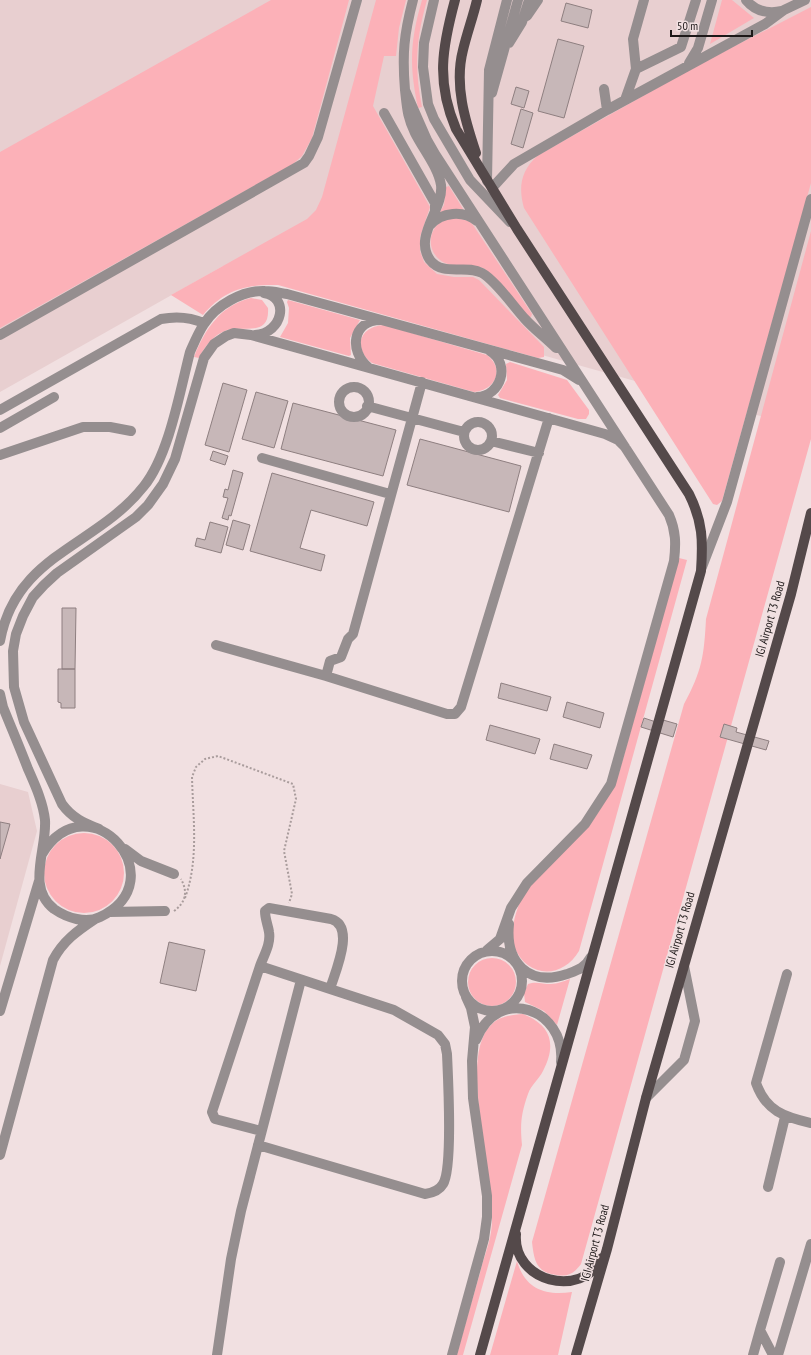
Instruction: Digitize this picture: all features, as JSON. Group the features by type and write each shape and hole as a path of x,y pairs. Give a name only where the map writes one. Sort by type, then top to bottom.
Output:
{"main road":[{"path":"455,0 442,53 442,80 449,112 456,129 517,229 689,494 697,510 702,527 703,546 701,571 480,1355"},
{"path":"478,0 463,51 460,88 469,132 482,170"},
{"name":"IGI Airport T3 Road","path":"576,1355 607,1250 646,1098 791,594 811,513"},
{"path":"517,1224 515,1240 520,1256 529,1269 542,1278 552,1281 573,1281 588,1275 600,1264 607,1250"}],"street":[{"path":"0,336 304,163 312,152 318,137 357,0"},
{"path":"414,0 404,36 403,68 405,106 420,144 478,222 567,357 669,515 674,526 676,537 674,561 611,784 585,824 527,883 511,908 500,939 486,950 469,960 464,968 461,978 462,988 474,1017 473,1098 486,1196 487,1217 484,1239 452,1355"},
{"path":"434,0 424,43 423,67 428,104 434,119 470,180 517,229"},
{"path":"490,184 488,70 507,0"},
{"path":"488,113 518,0"},
{"path":"522,22 529,0"},
{"path":"503,53 522,22 538,0"},
{"path":"625,100 636,69 633,39 644,0"},
{"path":"636,69 681,47 696,0"},
{"path":"688,64 698,48 712,0"},
{"path":"746,0 757,9 764,12 774,13 805,0"},
{"path":"490,184 514,164 688,64 765,24 784,10"},
{"path":"604,89 607,110"},
{"path":"384,113 435,203 435,212"},
{"path":"423,180 440,170"},
{"path":"440,170 441,192 429,226 425,245 430,260 442,268 472,271 483,274 526,321 567,357"},
{"path":"701,571 727,502 811,199"},
{"path":"429,226 439,218 451,214 466,215 478,222"},
{"path":"0,642 9,610 18,594 29,580 45,564 126,508 146,485 156,467 163,449 190,352 204,323 225,304 245,294 266,290 287,294 563,370 576,376 584,385"},
{"path":"251,335 262,334 270,331 276,326 279,318 278,303 273,296 256,291"},
{"path":"0,410 160,319 179,317 195,319 204,323"},
{"path":"368,367 358,357 356,350 357,336 360,330 369,322 382,320"},
{"path":"174,874 141,861 112,836 77,820 68,813 62,804 24,722 14,688 12,671 16,634 33,597 58,573 136,517 148,506 163,484 175,459 204,358 214,344 226,336 234,333 251,335 605,434 618,440 625,447"},
{"path":"474,397 489,394 495,390 499,383 501,365 495,354 489,350"},
{"path":"326,676 330,661 341,657 348,639 352,634 422,382"},
{"path":"0,428 54,397"},
{"path":"367,406 464,432"},
{"path":"216,645 326,676 446,714 455,714 459,711 549,418"},
{"path":"473,422 482,423 490,429 492,434 491,441 483,450 474,451 469,448 464,441 464,432 469,424 473,422"},
{"path":"0,455 83,427 110,427 131,431"},
{"path":"491,441 539,454"},
{"path":"262,458 390,494"},
{"path":"0,694 3,707 43,808 45,821 42,854 38,868 39,880 44,896 53,908 66,917 82,920 97,918"},
{"path":"42,854 54,838 67,830 83,827 99,829"},
{"path":"0,1155 53,960 59,948 68,938 97,918 110,912 121,902 128,889 131,874 129,860 122,846"},
{"path":"0,1011 39,880"},
{"path":"261,1131 215,1119 212,1112 270,939 265,911 269,908 288,910 336,920 343,927 342,948 330,989"},
{"path":"474,1047 485,1024 513,1003 519,995 522,984 522,974 508,940 511,908"},
{"path":"110,912 165,911"},
{"path":"486,950 504,953 512,957 517,964 531,975 556,977 582,969 587,965 591,957"},
{"path":"258,1144 418,1192 433,1193 443,1185 446,1179 449,1158 447,1054 445,1044 438,1035 394,1010 260,966"},
{"path":"646,1098 684,1060 695,1021 684,966"},
{"path":"787,974 756,1083 760,1095 766,1103 785,1117 811,1123"},
{"path":"217,1355 231,1259 261,1131 301,980"},
{"path":"466,997 478,1009 487,1011 521,1009 530,1011 547,1020 560,1045 561,1064"},
{"path":"768,1187 785,1117"},
{"path":"778,1355 811,1244"},
{"path":"753,1355 780,1262"},
{"path":"760,1330 773,1355"}],"path":[{"path":"165,911 174,911 181,906 192,880 194,855 192,777 196,766 205,759 218,756 293,784 296,799 284,851 292,894 288,910"},
{"path":"174,874 181,878 186,888 185,898"}],"shaded area":[{"path":"0,0 811,0 811,430 223,266 0,392"},
{"path":"271,0 349,0 312,138 302,156 293,164 0,328 0,152"},
{"path":"376,0 406,0 399,28 396,56 384,56 373,106 430,207 420,237 420,251 424,262 437,274 454,277 473,277 479,280 544,347 544,357 538,358 278,285 246,287 236,290 211,306 203,315 171,295 307,219 316,210 322,197"},
{"path":"422,0 427,0 418,40 417,66 419,93 422,107 418,108 413,79 412,54 415,28"},
{"path":"722,0 732,0 754,18 710,44"},
{"path":"811,7 811,183 722,501 717,505 713,504 524,208 521,193 522,180 527,168 537,156 696,66"},
{"path":"449,186 463,209 462,211 440,212 444,205 446,187"},
{"path":"452,218 469,221 473,225 532,314 531,317 528,317 485,269 474,266 451,265 440,260 435,255 431,244 432,233 439,223"},
{"path":"811,231 811,439 581,1264 576,1270 568,1275 550,1274 545,1272 537,1264 532,1242 684,704 695,682 701,663 706,619"},
{"path":"251,298 262,300 268,308 265,323 260,327 233,329 222,332 210,341 199,358 194,357 203,337 215,320 231,306 240,301"},
{"path":"288,300 360,320 350,338 351,355 349,356 280,337 288,323"},
{"path":"384,325 487,355 496,366 496,378 488,387 474,392 372,363 362,351 362,339 364,334 369,329"},
{"path":"510,362 567,380 589,410 589,414 586,419 578,419 500,398 498,395 507,380 506,364"},
{"path":"679,558 687,560 579,951 572,960 563,967 554,971 535,969 520,957 514,946 512,932 518,907 530,885 539,874 581,834 594,819 616,780"},
{"path":"0,784 28,792 37,831 0,966"},
{"path":"84,833 99,836 112,845 121,858 124,873 121,888 112,901 99,910 84,913 69,910 56,901 47,888 44,873 47,858 56,845 69,836"},
{"path":"487,958 497,958 509,965 516,977 516,987 509,999 497,1006 487,1006 479,1002 472,995 468,987 468,977 472,969 479,962"},
{"path":"570,979 557,1025 544,1011 525,1002 524,993 528,984 553,984"},
{"path":"523,1014 532,1018 545,1030 549,1036 550,1052 543,1071 528,1094 522,1113 522,1145 463,1355 457,1355 491,1232 492,1210 481,1122 477,1063 482,1040 492,1024 506,1016"},
{"path":"517,1261 525,1278 537,1288 553,1293 572,1292 558,1355 490,1355"}],"building":[{"path":"566,3 592,10 588,28 561,21"},
{"path":"558,39 584,46 564,118 538,111"},
{"path":"516,87 529,91 524,108 511,104"},
{"path":"521,109 533,113 523,148 511,144"},
{"path":"223,383 247,390 229,452 205,445"},
{"path":"256,392 288,401 274,448 242,439"},
{"path":"293,403 396,430 383,476 281,449"},
{"path":"420,439 521,466 509,512 407,485"},
{"path":"213,451 228,456 225,465 210,460"},
{"path":"233,470 243,473 231,516 229,515 228,520 222,518 228,498 223,497 225,489 228,490"},
{"path":"272,473 374,502 367,526 311,510 300,548 325,555 321,571 250,551"},
{"path":"233,520 250,525 243,550 226,545"},
{"path":"210,522 228,527 221,553 195,546 197,538 205,540"},
{"path":"62,608 76,608 75,669 62,669"},
{"path":"58,669 75,669 75,708 61,708 61,703 58,702"},
{"path":"501,683 551,697 547,711 498,698"},
{"path":"567,702 604,713 600,728 563,717"},
{"path":"644,718 662,724 663,720 677,724 673,737 641,727"},
{"path":"724,724 737,728 736,732 769,741 766,750 720,737"},
{"path":"490,725 540,739 535,754 486,740"},
{"path":"554,744 592,755 587,769 550,759"},
{"path":"0,822 10,824 0,859"},
{"path":"169,942 205,950 196,991 160,983"}]}
